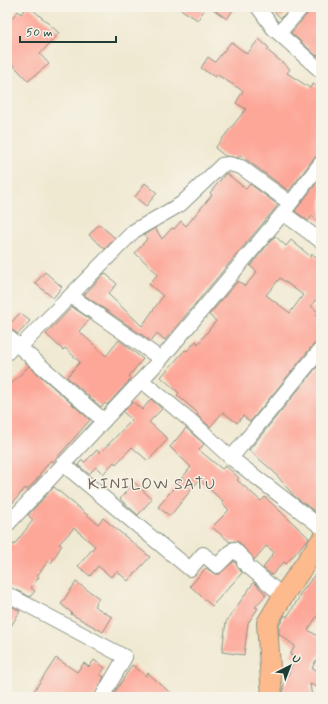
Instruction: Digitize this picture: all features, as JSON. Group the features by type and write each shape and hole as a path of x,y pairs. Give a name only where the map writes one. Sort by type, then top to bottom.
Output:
{"highway":[{"path":"272,697 267,623 283,596 321,541"}],"street":[{"path":"258,7 279,33 321,71"},
{"path":"279,33 302,7"},
{"path":"7,525 142,381 287,208 321,163"},
{"path":"104,421 12,345 71,296 134,231 181,204 222,165 229,164 241,167 321,241"},
{"path":"71,296 161,359"},
{"path":"231,458 321,349"},
{"path":"142,381 191,421 231,458 321,527"},
{"path":"63,464 190,569 203,554 217,566 234,549 246,561 244,563 283,596"},
{"path":"7,594 126,657 102,697"}],"building":[{"path":"27,7 30,7 59,33 40,54 49,64 28,81 7,58 7,23 18,11 21,14"},
{"path":"177,7 206,7 198,20"},
{"path":"210,7 235,7 227,19"},
{"path":"269,7 291,7 281,18"},
{"path":"310,7 321,7 321,52 317,56 291,33 308,13"},
{"path":"259,39 269,48 267,50 290,69 287,73 310,88 313,84 321,89 321,101 316,108 321,112 321,155 314,158 289,191 240,155 238,158 225,156 215,148 246,109 236,103 243,91 216,74 215,77 201,68 208,57 215,62 231,42 247,54"},
{"path":"226,173 246,189 250,184 278,205 165,340 157,333 151,341 84,295 105,273 117,284 108,294 142,326 163,296 149,284 158,274 135,253 147,239 144,235 155,228 162,239 181,221 186,226 212,195 210,193"},
{"path":"318,181 321,184 321,223 312,216 308,221 295,211"},
{"path":"145,183 157,193 146,206 135,197"},
{"path":"99,224 115,238 105,249 89,235"},
{"path":"275,236 286,246 291,240 311,257 312,254 321,260 321,293 311,306 318,312 316,316 321,320 321,341 314,344 250,422 243,416 237,423 223,412 210,427 197,415 198,413 177,395 179,393 161,377 185,350 187,351 196,341 198,344 216,321 209,315 238,281 245,286 257,272 250,266","holes":["280,278 303,295 290,313 266,295"]},
{"path":"45,272 62,287 53,298 35,283"},
{"path":"72,307 90,319 79,331 106,356 119,340 143,359 129,376 131,379 107,405 105,403 101,407 67,377 80,362 65,348 63,350 46,334"},
{"path":"20,313 30,321 18,334 7,327"},
{"path":"321,362 321,516 294,496 274,472 249,450"},
{"path":"29,366 90,420 53,462 51,460 39,475 40,476 27,490 25,488 7,510 7,388"},
{"path":"151,399 162,409 149,422 168,439 148,461 132,447 116,464 114,462 103,474 96,467 89,474 78,465 82,460 85,462 97,450 100,453 132,420 123,412 133,402 142,410"},
{"path":"186,428 204,444 199,450 222,469 226,466 239,478 237,480 261,501 265,497 309,538 286,564 284,562 272,575 263,568 274,552 266,546 254,560 240,543 236,541 230,542 212,527 229,510 222,503 223,501 199,480 170,516 158,507 191,467 170,447"},
{"path":"134,482 152,499 138,515 120,499"},
{"path":"54,487 98,524 103,518 150,557 128,581 117,571 111,577 98,566 90,576 78,566 95,546 74,528 59,544 62,545 51,563 48,561 37,576 39,577 31,588 35,591 30,597 7,586 7,540 14,545 33,520 28,515"},
{"path":"234,561 242,573 212,606 190,586 206,568 215,574 219,574"},
{"path":"321,567 321,610 308,630 321,638 321,651 312,668 321,672 321,689 310,684 312,697 284,697 283,687 295,657 290,655 295,646 279,634 279,626 285,615 287,617 300,596 299,595"},
{"path":"76,582 99,598 94,606 112,617 103,632 71,614 72,613 61,604"},
{"path":"254,582 266,595 255,607 258,608 248,623 244,655 222,652 226,622"},
{"path":"7,604 20,611 7,633"},
{"path":"56,658 77,672 84,663 89,667 94,660 105,668 100,675 104,677 94,697 30,697"},
{"path":"132,665 146,676 148,673 175,697 112,697"}],"district":[{"name":"KINILOW SATU","path":"152,484"}]}
